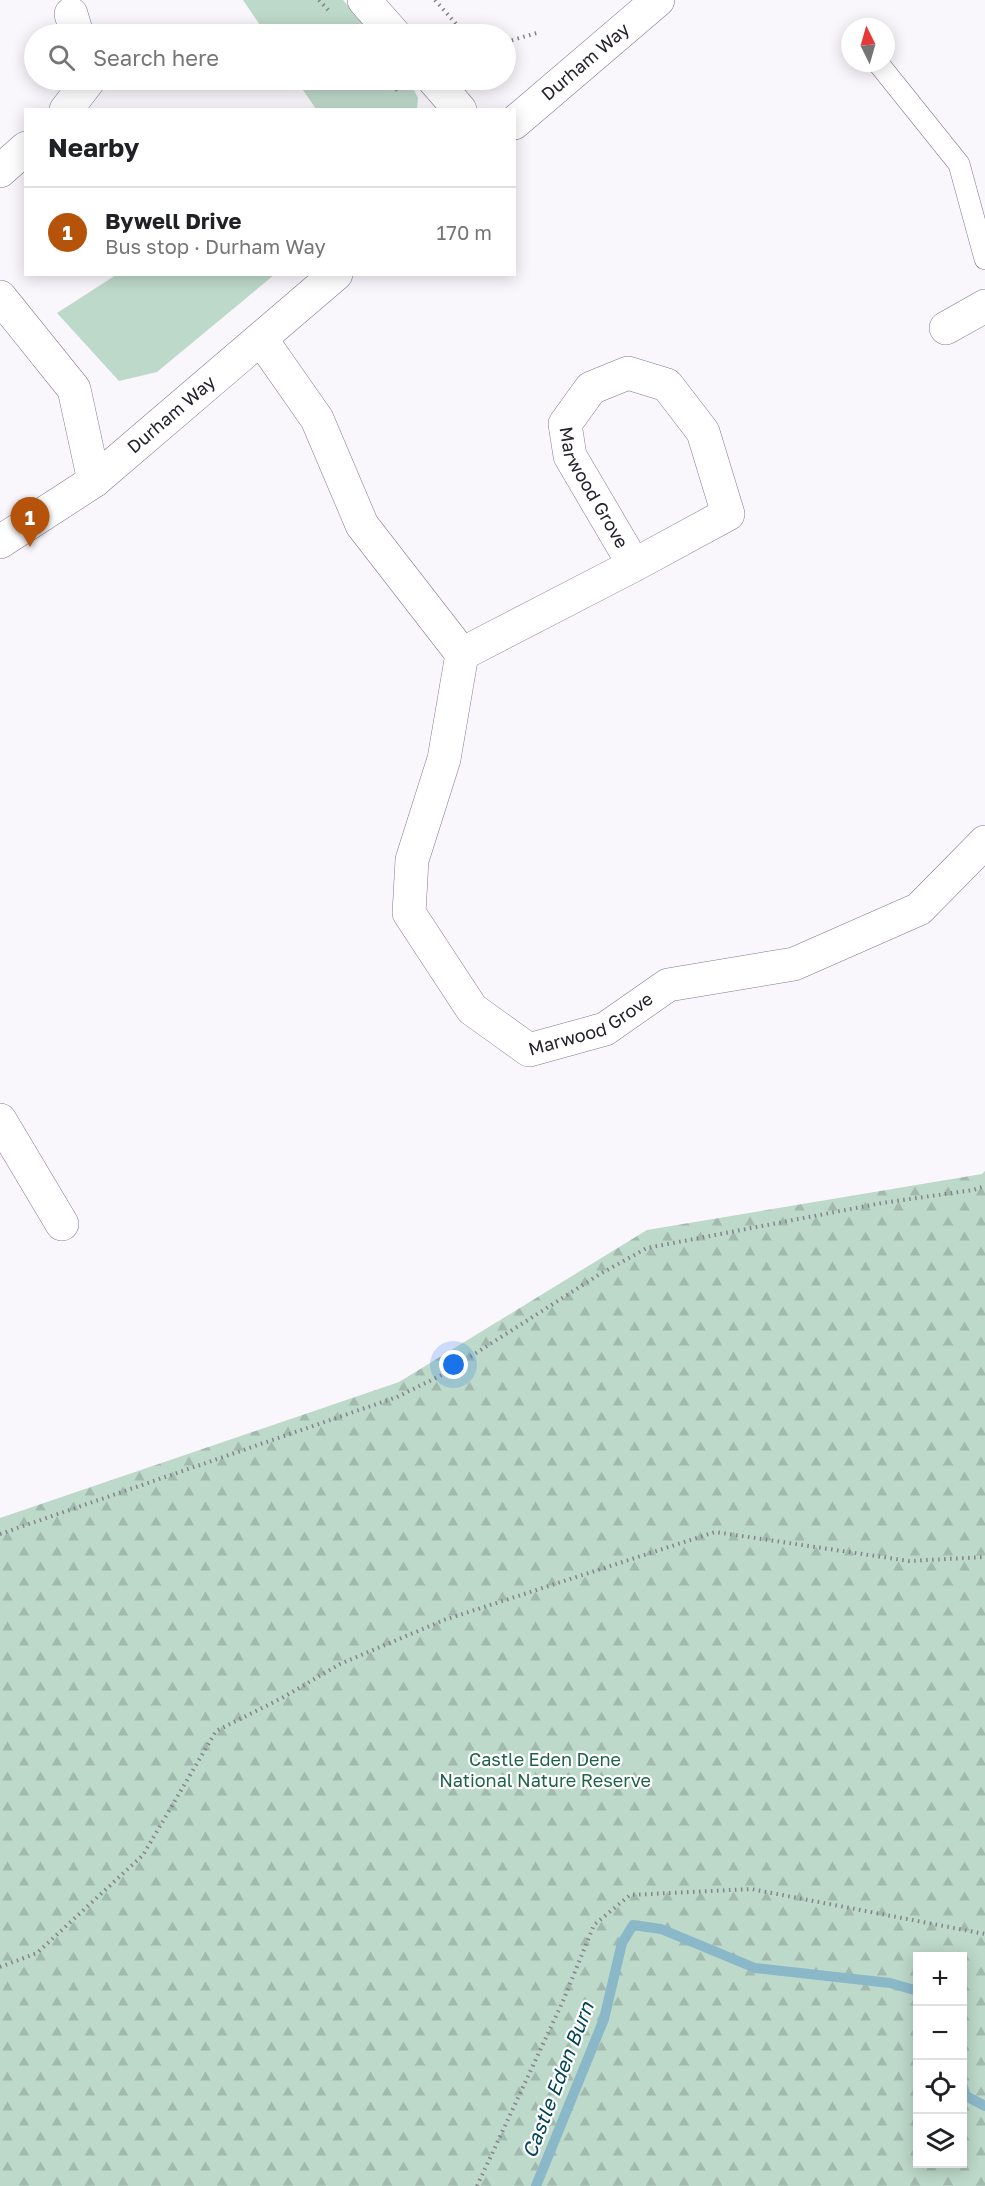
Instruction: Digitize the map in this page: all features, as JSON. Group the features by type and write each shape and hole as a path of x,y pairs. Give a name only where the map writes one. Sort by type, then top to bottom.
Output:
{"street":[{"path":"364,0 385,24"},
{"name":"Durham Way","path":"516,121 658,0"},
{"path":"68,108 81,90"},
{"path":"443,90 458,108"},
{"path":"0,171 24,150"},
{"name":"Durham Way","path":"0,543 94,481 334,276"},
{"path":"0,297 74,389 94,481"},
{"path":"946,328 985,306"},
{"path":"261,339 317,419 362,525 462,654"},
{"name":"Marwood Grove","path":"634,565 570,456 565,424 591,388 628,373 667,385 703,432 728,514 634,565 462,654 444,759 412,860 409,913 472,1009 529,1050 605,1029 668,985 794,963 919,909 985,842"},
{"path":"0,1120 62,1224"}],"lane":[{"path":"885,72 959,164 985,259"}],"path":[{"path":"435,0 456,24"},
{"path":"516,39 540,32"},
{"path":"0,1534 397,1397 440,1376 600,1274 647,1248 882,1203 973,1190 985,1186"},
{"path":"0,1967 37,1953 143,1855 216,1731 282,1698 340,1664 444,1620 714,1532 909,1561 985,1557"},
{"path":"477,2186 563,2001 594,1925 630,1896 751,1889 985,1934"}],"green space":[{"path":"243,0 343,0 365,24 259,24"},
{"path":"303,90 414,90 418,98 417,108 315,108"},
{"path":"114,276 273,276 157,372 119,381 57,313"},
{"name":"Castle Eden Dene National Nature Reserve","path":"985,1171 985,2186 0,2186 0,1518 399,1382 647,1230 982,1174"}],"waterway":[{"name":"Castle Eden Burn","path":"536,2186 604,2019 622,1943 633,1925 661,1929 755,1968 890,1983 913,1990"},
{"name":"Castle Eden Burn","path":"967,2097 985,2106"}],"place":[{"name":"Bywell Drive","path":"30,547"}]}
